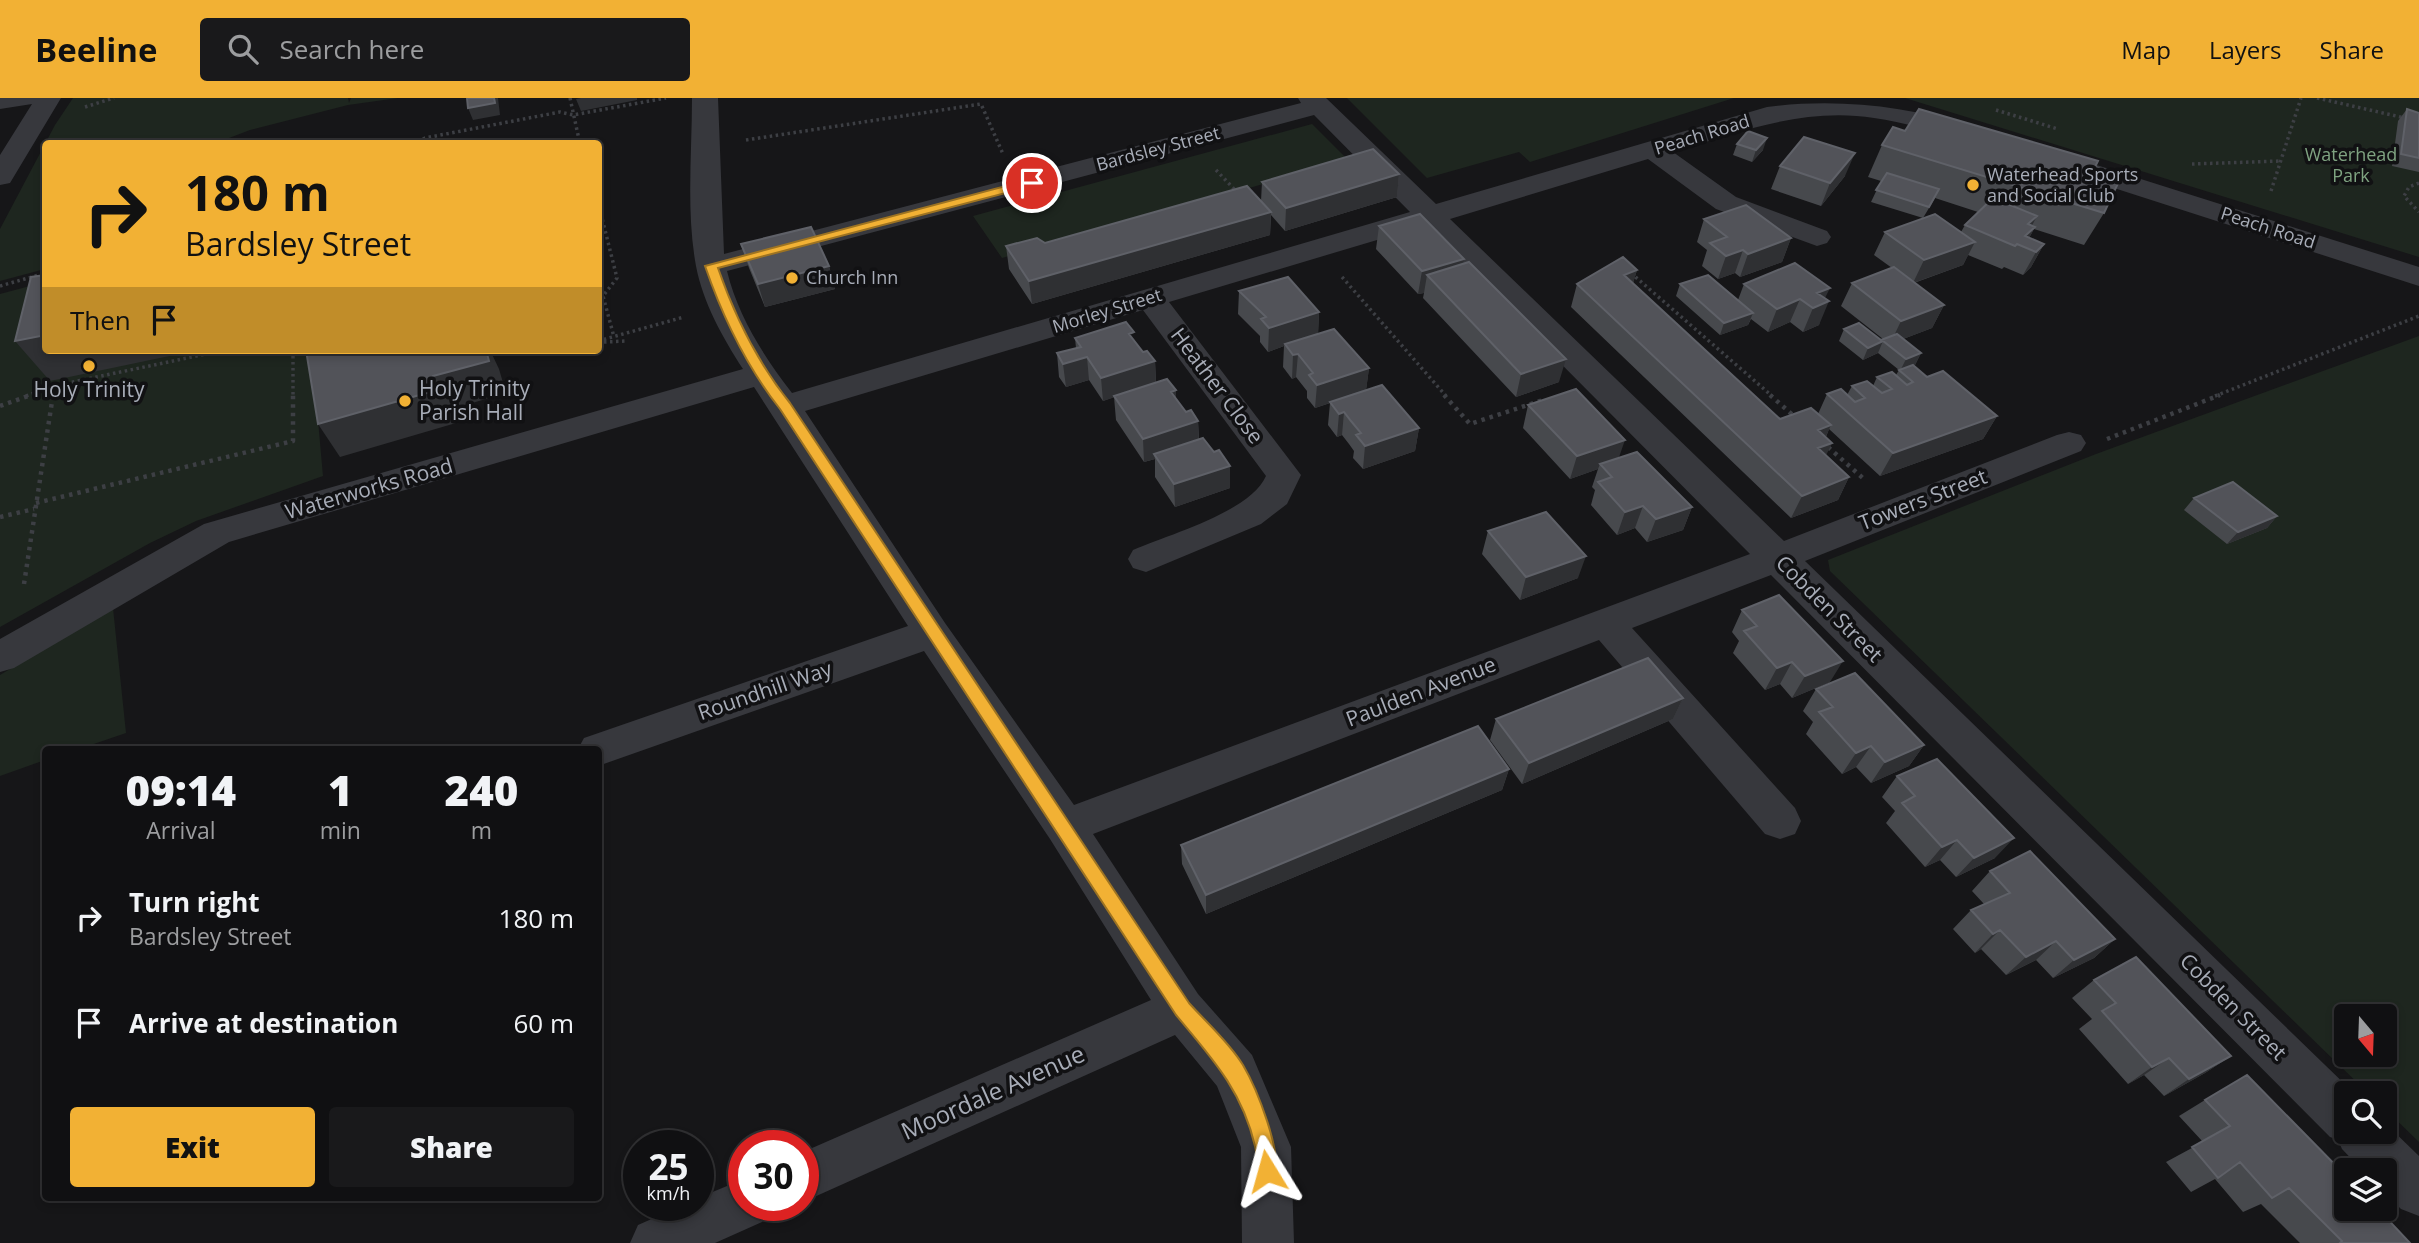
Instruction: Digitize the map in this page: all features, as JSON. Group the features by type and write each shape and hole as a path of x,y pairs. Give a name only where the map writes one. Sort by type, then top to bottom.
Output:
{"street":[{"path":"0,101 23,98"},
{"path":"0,177 48,98"},
{"path":"705,98 711,266 726,307 760,375 785,406 932,632 1065,826 1182,1009 1236,1071 1266,1147 1268,1243"},
{"name":"Bardsley Street","path":"711,266 1189,141 1315,102"},
{"name":"Cobden Street","path":"1315,102 2334,1107"},
{"name":"Peach Road","path":"1430,216 1776,113 1826,106 1901,113 1992,141"},
{"path":"1653,150 1726,203 1817,237"},
{"name":"Peach Road","path":"2043,157 2419,277"},
{"name":"Morley Street","path":"785,406 1430,216"},
{"name":"Heather Close","path":"1146,559 1249,515 1275,495 1284,475 1150,298"},
{"name":"Waterworks Road","path":"0,656 217,533 760,375"},
{"name":"Towers Street","path":"1777,558 2069,443"},
{"name":"Paulden Avenue","path":"1065,826 1777,558"},
{"path":"1606,623 1780,821"},
{"name":"Roundhill Way","path":"602,749 932,632"},
{"name":"Moordale Avenue","path":"819,1170 1182,1009"},
{"path":"2371,1144 2419,1191"},
{"path":"656,1243 728,1211"}],"path":[{"path":"570,98 579,140"},
{"path":"421,140 560,112 573,115 667,98"},
{"path":"2260,225 2301,98"},
{"path":"2317,98 2406,119"},
{"path":"744,140 981,104 1008,165"},
{"path":"1189,141 1237,192"},
{"path":"2419,183 2409,187 2404,196 2419,212"},
{"path":"602,218 617,278 603,296 614,337"},
{"path":"1316,248 1470,424 1599,381"},
{"path":"1622,270 1635,274 1796,419"},
{"path":"0,286 42,274"},
{"path":"2069,443 2100,442 2419,316"},
{"path":"602,340 687,317"},
{"path":"602,341 627,341"},
{"path":"0,406 54,386 206,354"},
{"path":"0,517 293,441 293,354"},
{"path":"24,583 54,386"},
{"path":"1827,446 1897,509"}],"green space":[{"path":"73,98 348,98 349,103 351,98 398,98 348,105 250,130 224,140 47,140"},
{"path":"1347,98 1734,98 1530,162 1519,152 1427,178"},
{"name":"Waterhead Park","path":"1905,98 2419,98 2419,257"},
{"path":"1312,124 1348,160 1002,258 973,216"},
{"path":"42,150 42,270 0,281 0,229"},
{"path":"42,283 42,354 421,354 314,376 323,476 196,521 150,543 0,627 0,294"},
{"path":"2419,336 2419,1142 2397,1121 2397,1081 2356,1081 2342,1068 2398,1068 2398,1004 2334,1004 2334,1060 1830,571 1828,560 2096,454"},
{"path":"113,608 126,733 88,746 42,746 42,761 0,776 0,675"}],"building":[{"path":"467,98 494,98 495,103 468,108"},
{"path":"1919,109 2098,161 2095,167 2122,175 2104,213 1882,145 1893,127 1905,131"},
{"path":"2407,109 2419,113 2419,158 2401,154"},
{"path":"1748,131 1767,138 1756,150 1737,144"},
{"path":"1804,137 1855,153 1830,183 1780,166"},
{"path":"1373,149 1399,174 1286,208 1262,182"},
{"path":"1887,173 1939,189 1929,207 1876,190"},
{"path":"1247,186 1271,212 1029,281 1006,246 1037,238 1045,243"},
{"path":"1993,198 2037,216 2028,224 2035,227 2025,236 2044,244 2036,252 1965,225"},
{"path":"1746,205 1791,238 1748,254 1743,250 1726,256 1710,243 1727,237 1704,219"},
{"path":"1420,214 1464,259 1422,271 1379,226"},
{"path":"1935,214 1975,242 1924,260 1885,232"},
{"path":"811,227 829,266 758,284 741,244"},
{"path":"1623,257 1637,270 1624,275 1780,419 1811,408 1831,425 1818,430 1832,443 1818,448 1849,477 1802,496 1577,284"},
{"path":"1469,262 1566,359 1521,374 1427,275"},
{"path":"1795,263 1830,288 1817,293 1829,301 1813,308 1800,299 1777,309 1744,284"},
{"path":"1894,267 1944,305 1901,321 1852,283"},
{"path":"1708,275 1753,313 1724,323 1680,284"},
{"path":"42,276 42,336 15,341 31,277"},
{"path":"1288,277 1319,312 1269,328 1261,319 1266,317 1239,291"},
{"path":"1126,322 1134,332 1129,334 1143,352 1147,351 1155,361 1101,378 1087,357 1063,364 1057,353 1081,347 1075,338"},
{"path":"1859,323 1881,340 1897,334 1921,353 1906,359 1883,341 1868,348 1844,329"},
{"path":"1334,329 1369,368 1317,385 1309,375 1313,373 1298,354 1293,355 1285,344"},
{"path":"307,354 487,354 489,361 433,376 437,390 318,424"},
{"path":"1913,365 1927,377 1943,371 1997,416 1893,453 1827,394 1841,389 1855,402 1865,398 1852,386 1867,381 1882,393 1892,389 1877,377 1892,372 1907,385 1913,382 1899,370"},
{"path":"1167,379 1176,390 1171,392 1186,412 1191,410 1198,421 1143,439 1114,396"},
{"path":"1382,385 1419,428 1365,446 1356,435 1361,433 1344,412 1339,414 1330,402"},
{"path":"1576,389 1625,440 1577,456 1528,405"},
{"path":"1203,438 1214,452 1219,450 1230,466 1174,484 1154,454"},
{"path":"1637,452 1692,507 1656,519 1643,506 1625,512 1598,482 1612,477 1600,464"},
{"path":"2233,482 2277,516 2238,532 2194,498"},
{"path":"1546,512 1586,556 1526,577 1488,531"},
{"path":"1779,595 1843,661 1805,676 1792,662 1777,668 1744,631 1757,626 1742,610"},
{"path":"1648,658 1683,698 1529,763 1496,719"},
{"path":"1855,673 1924,745 1885,762 1871,746 1856,753 1819,712 1833,707 1816,689"},
{"path":"1478,726 1509,769 1206,895 1181,845"},
{"path":"1937,759 2014,838 1974,858 1957,840 1942,847 1902,803 1915,796 1897,776"},
{"path":"2030,851 2115,939 2074,960 2056,941 2026,957 2000,930 1993,934 1971,910 2010,893 1990,871"},
{"path":"2136,957 2231,1056 2189,1079 2169,1058 2152,1067 2102,1011 2116,1003 2094,980"},
{"path":"2247,1075 2334,1164 2334,1221 2389,1221 2410,1243 2340,1243 2342,1241 2289,1188 2272,1198 2240,1162 2218,1178 2192,1147 2230,1126 2205,1100"}],"place":[{"name":"Waterhead Sports and Social Club","path":"1973,185"},
{"name":"Church Inn","path":"792,278"},
{"name":"Holy Trinity","path":"89,366"},
{"name":"Holy Trinity Parish Hall","path":"405,401"}],"route":[{"path":"1032,183 711,266 726,307 760,375 785,406 932,632 1065,826 1182,1009 1236,1071 1266,1147 1267,1171"}]}
